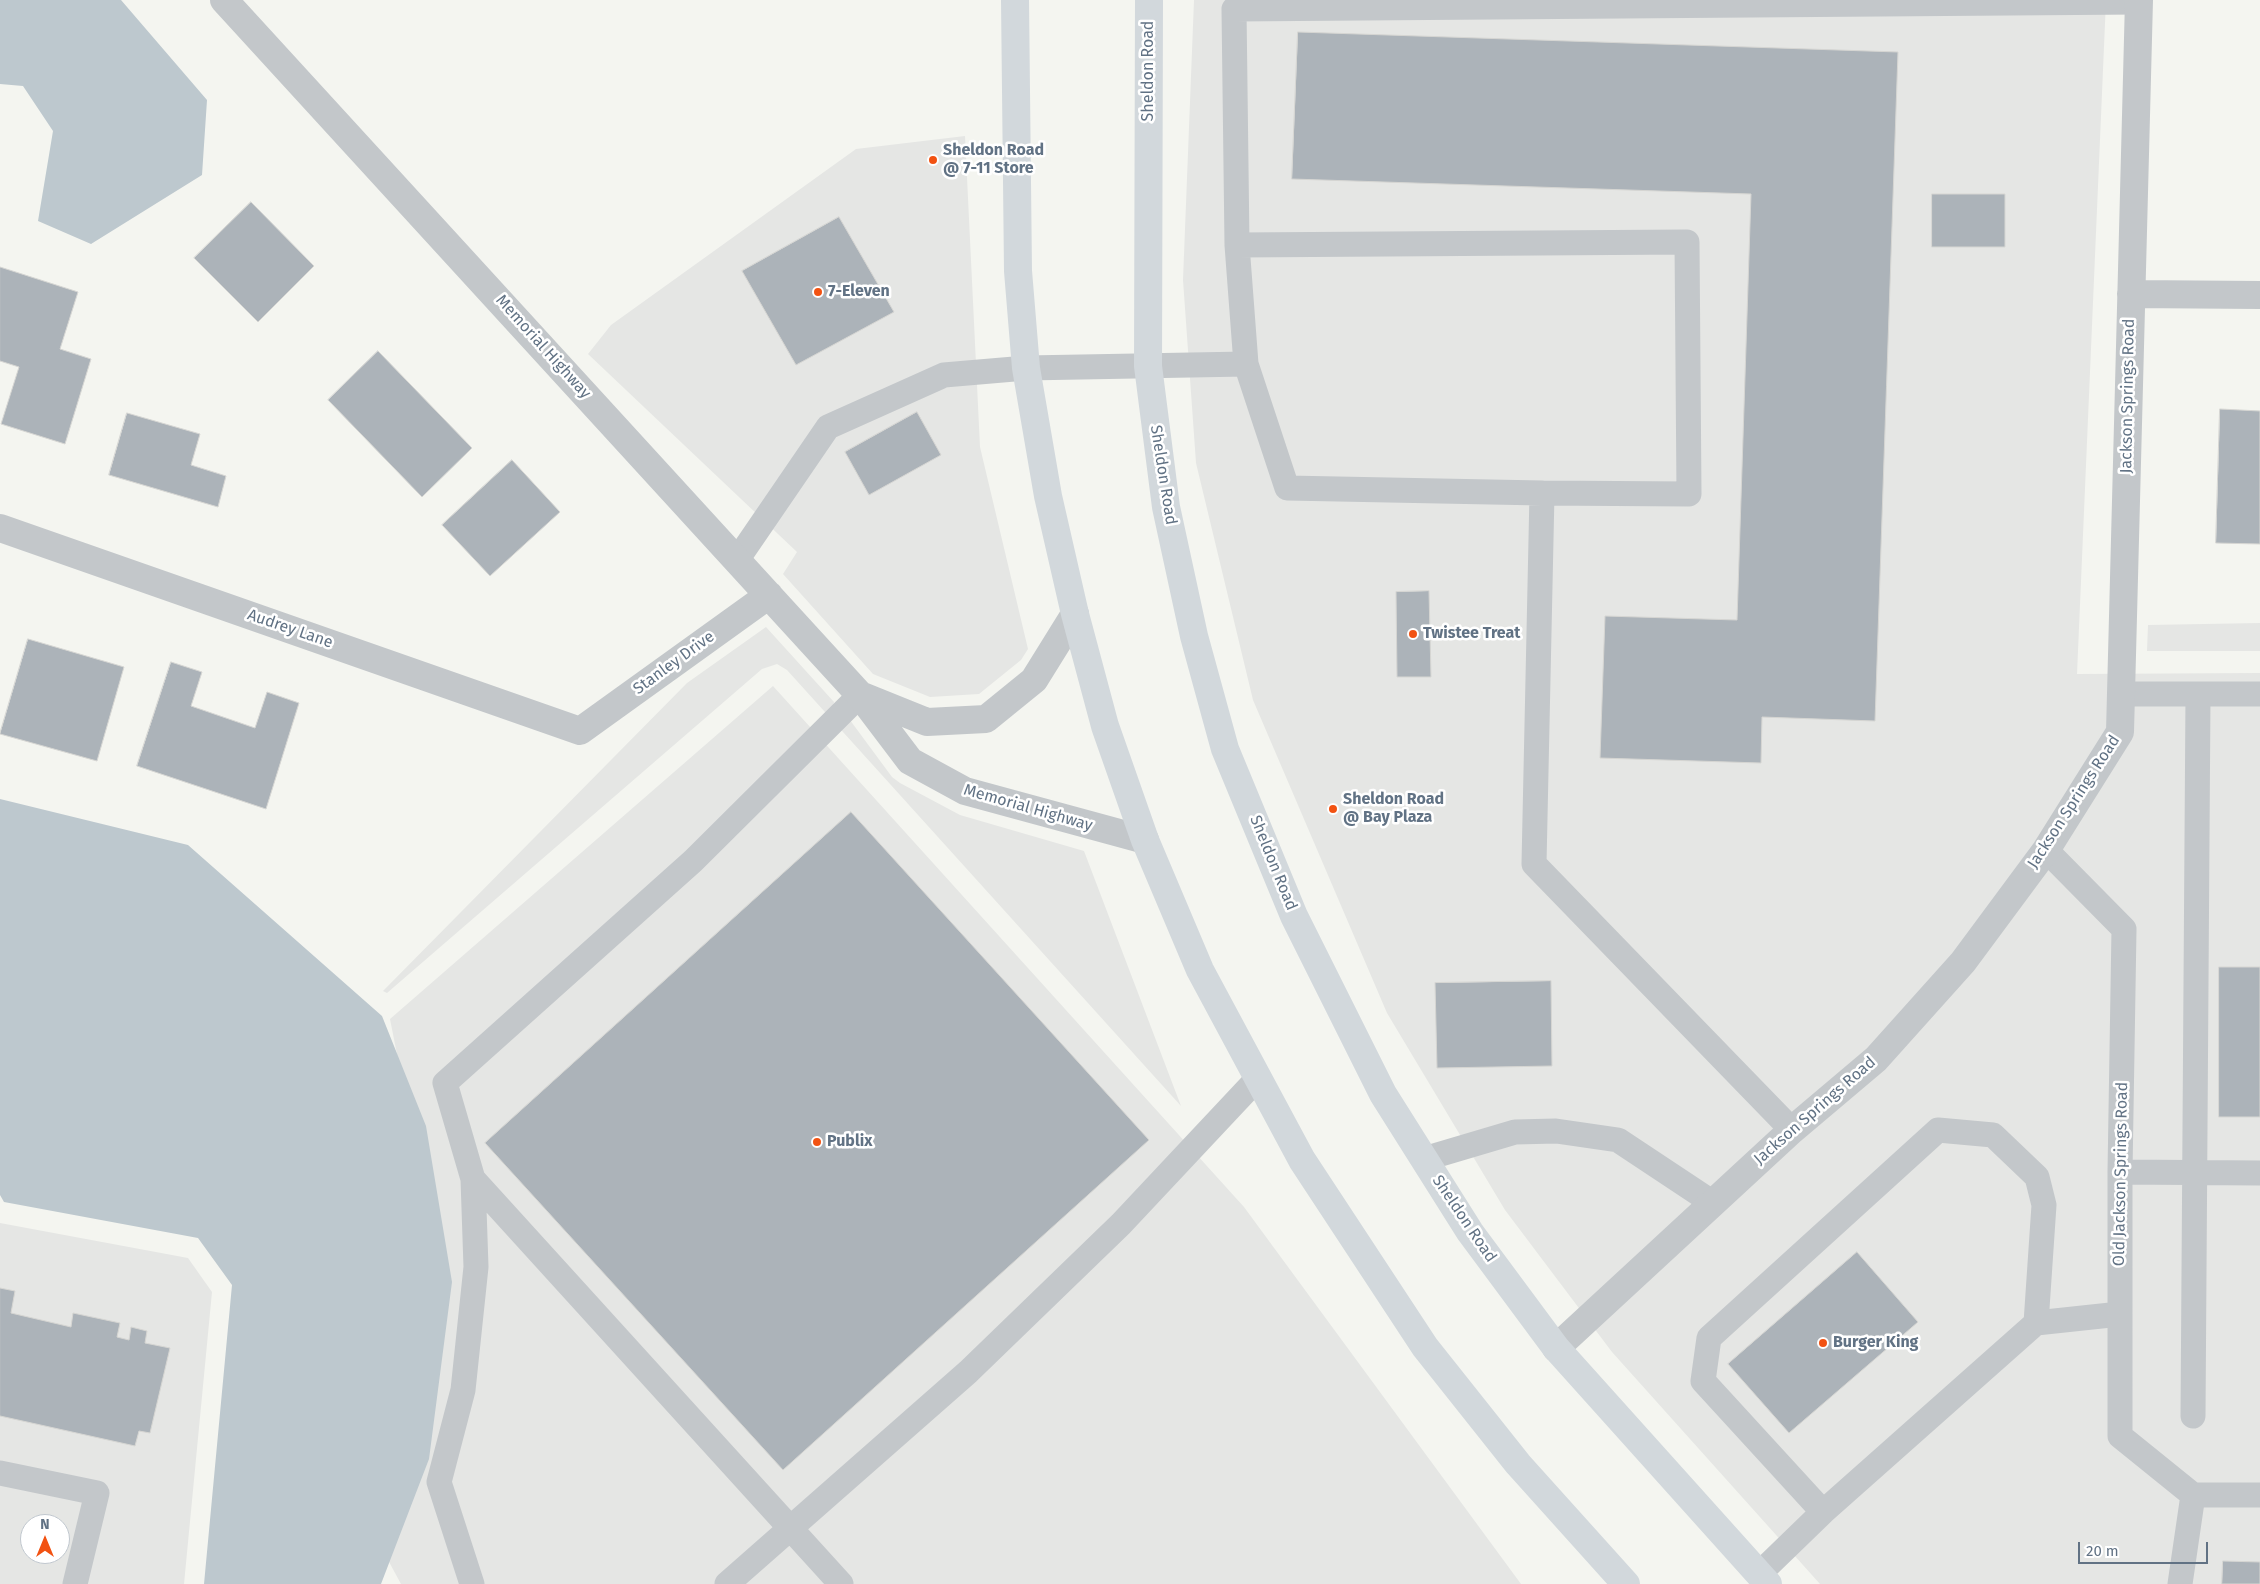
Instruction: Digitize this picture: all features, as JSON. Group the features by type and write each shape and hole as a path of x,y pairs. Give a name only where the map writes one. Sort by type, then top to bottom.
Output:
{"main road":[{"path":"1015,0 1018,271 1026,368 1048,496 1075,614 1105,726 1145,840 1200,970 1302,1160 1425,1347 1518,1464 1626,1584"},
{"name":"Sheldon Road","path":"1149,0 1148,366 1166,507 1194,636 1225,749 1294,916 1383,1094 1470,1232 1556,1348 1764,1579"}],"street":[{"name":"Memorial Highway","path":"224,0 860,695 910,761 965,791 1145,840"},
{"name":"Jackson Springs Road","path":"1556,1348 1792,1130 1876,1059 1963,962 2046,850 2120,732 2130,294 2140,1"},
{"path":"2130,294 2260,295"},
{"name":"Audrey Lane","path":"0,528 580,731"},
{"name":"Stanley Drive","path":"580,731 769,595"},
{"name":"Memorial Highway","path":"860,695 927,722 986,719 1034,680 1075,614"}],"lane":[{"path":"1237,245 1687,242 1689,494 1287,488 1246,364 1237,245 1234,9 2140,1"},
{"path":"737,560 828,427 944,375 1026,368 1246,364"},
{"path":"1542,493 1534,864 1792,1130"},
{"path":"2122,694 2260,694"},
{"path":"472,1584 439,1482 463,1390 476,1268 473,1179 446,1083 693,861 860,695"},
{"path":"2193,1416 2198,695"},
{"name":"Old Jackson Springs Road","path":"2046,850 2124,929 2120,1172 2120,1436 2193,1495"},
{"path":"727,1584 968,1372 1121,1224 1258,1078"},
{"path":"1823,1512 1703,1381 1709,1338 1938,1130 1993,1136 2037,1177 2044,1206 2036,1323"},
{"path":"1424,1159 1515,1132 1556,1131 1618,1140 1713,1203"},
{"path":"2120,1172 2260,1173"},
{"path":"473,1179 842,1584"},
{"path":"1764,1579 1823,1512 2036,1323 2120,1314"},
{"path":"0,1473 96,1492 75,1584"},
{"path":"2180,1584 2193,1495 2260,1495"}],"shaded area":[{"path":"0,0 121,0 207,100 202,175 91,244 38,221 53,131 23,86 0,84"},
{"path":"1194,0 2106,0 2077,674 2260,673 2260,1584 1820,1584 1612,1352 1505,1210 1387,1013 1253,700 1196,463 1183,280"},
{"path":"965,136 980,447 1028,649 1021,660 979,694 930,697 873,674 783,574 797,552 588,354 611,325 856,149"},
{"path":"2260,623 2260,651 2147,651 2148,625"},
{"path":"766,627 834,702 832,711 847,716 892,777 900,783 960,815 1084,851 1181,1106 787,670 777,664 762,669 387,993 383,991 687,683"},
{"path":"773,686 1244,1207 1521,1584 401,1584 388,1560 442,1282 390,1019"},
{"path":"0,799 188,845 382,1016 426,1126 452,1282 429,1459 381,1584 204,1584 232,1285 198,1238 4,1202 0,1195"},
{"path":"0,1223 188,1258 212,1292 184,1584 0,1584"}],"building":[{"path":"1298,32 1898,52 1875,721 1762,717 1761,763 1600,758 1605,616 1737,620 1751,194 1292,179"},
{"path":"1932,194 2005,194 2005,247 1932,247"},
{"path":"251,202 314,266 258,322 194,258"},
{"name":"7-Eleven","path":"839,217 894,312 796,365 742,271"},
{"path":"0,267 78,292 60,349 91,359 65,444 1,424 19,367 0,361"},
{"path":"378,351 472,448 422,497 328,400"},
{"path":"2220,409 2260,411 2260,544 2216,543"},
{"path":"917,412 941,455 869,495 845,452"},
{"path":"127,413 200,434 191,465 226,476 218,507 109,475"},
{"path":"512,460 560,512 490,576 442,525"},
{"name":"Twistee Treat","path":"1429,591 1431,677 1397,677 1396,592"},
{"path":"28,639 124,667 97,761 0,734"},
{"path":"171,662 202,672 191,706 255,728 267,692 299,703 266,809 137,766"},
{"name":"Publix","path":"851,812 1149,1140 783,1470 485,1143"},
{"path":"2219,967 2260,967 2260,1117 2219,1117"},
{"path":"1551,981 1552,1066 1437,1068 1435,983"},
{"name":"Burger King","path":"1857,1252 1918,1322 1789,1433 1728,1364"},
{"path":"0,1288 15,1291 11,1313 71,1327 73,1313 120,1323 117,1337 129,1340 131,1327 147,1331 145,1343 170,1348 150,1433 139,1431 135,1446 0,1416"},
{"path":"2223,1561 2260,1562 2260,1584 2222,1584"}],"place":[{"name":"Sheldon Road @ 7-11 Store","path":"933,160"},
{"name":"7-Eleven","path":"818,292"},
{"name":"Twistee Treat","path":"1413,634"},
{"name":"Sheldon Road @ Bay Plaza","path":"1333,809"},
{"name":"Publix","path":"817,1142"},
{"name":"Burger King","path":"1823,1343"}]}
